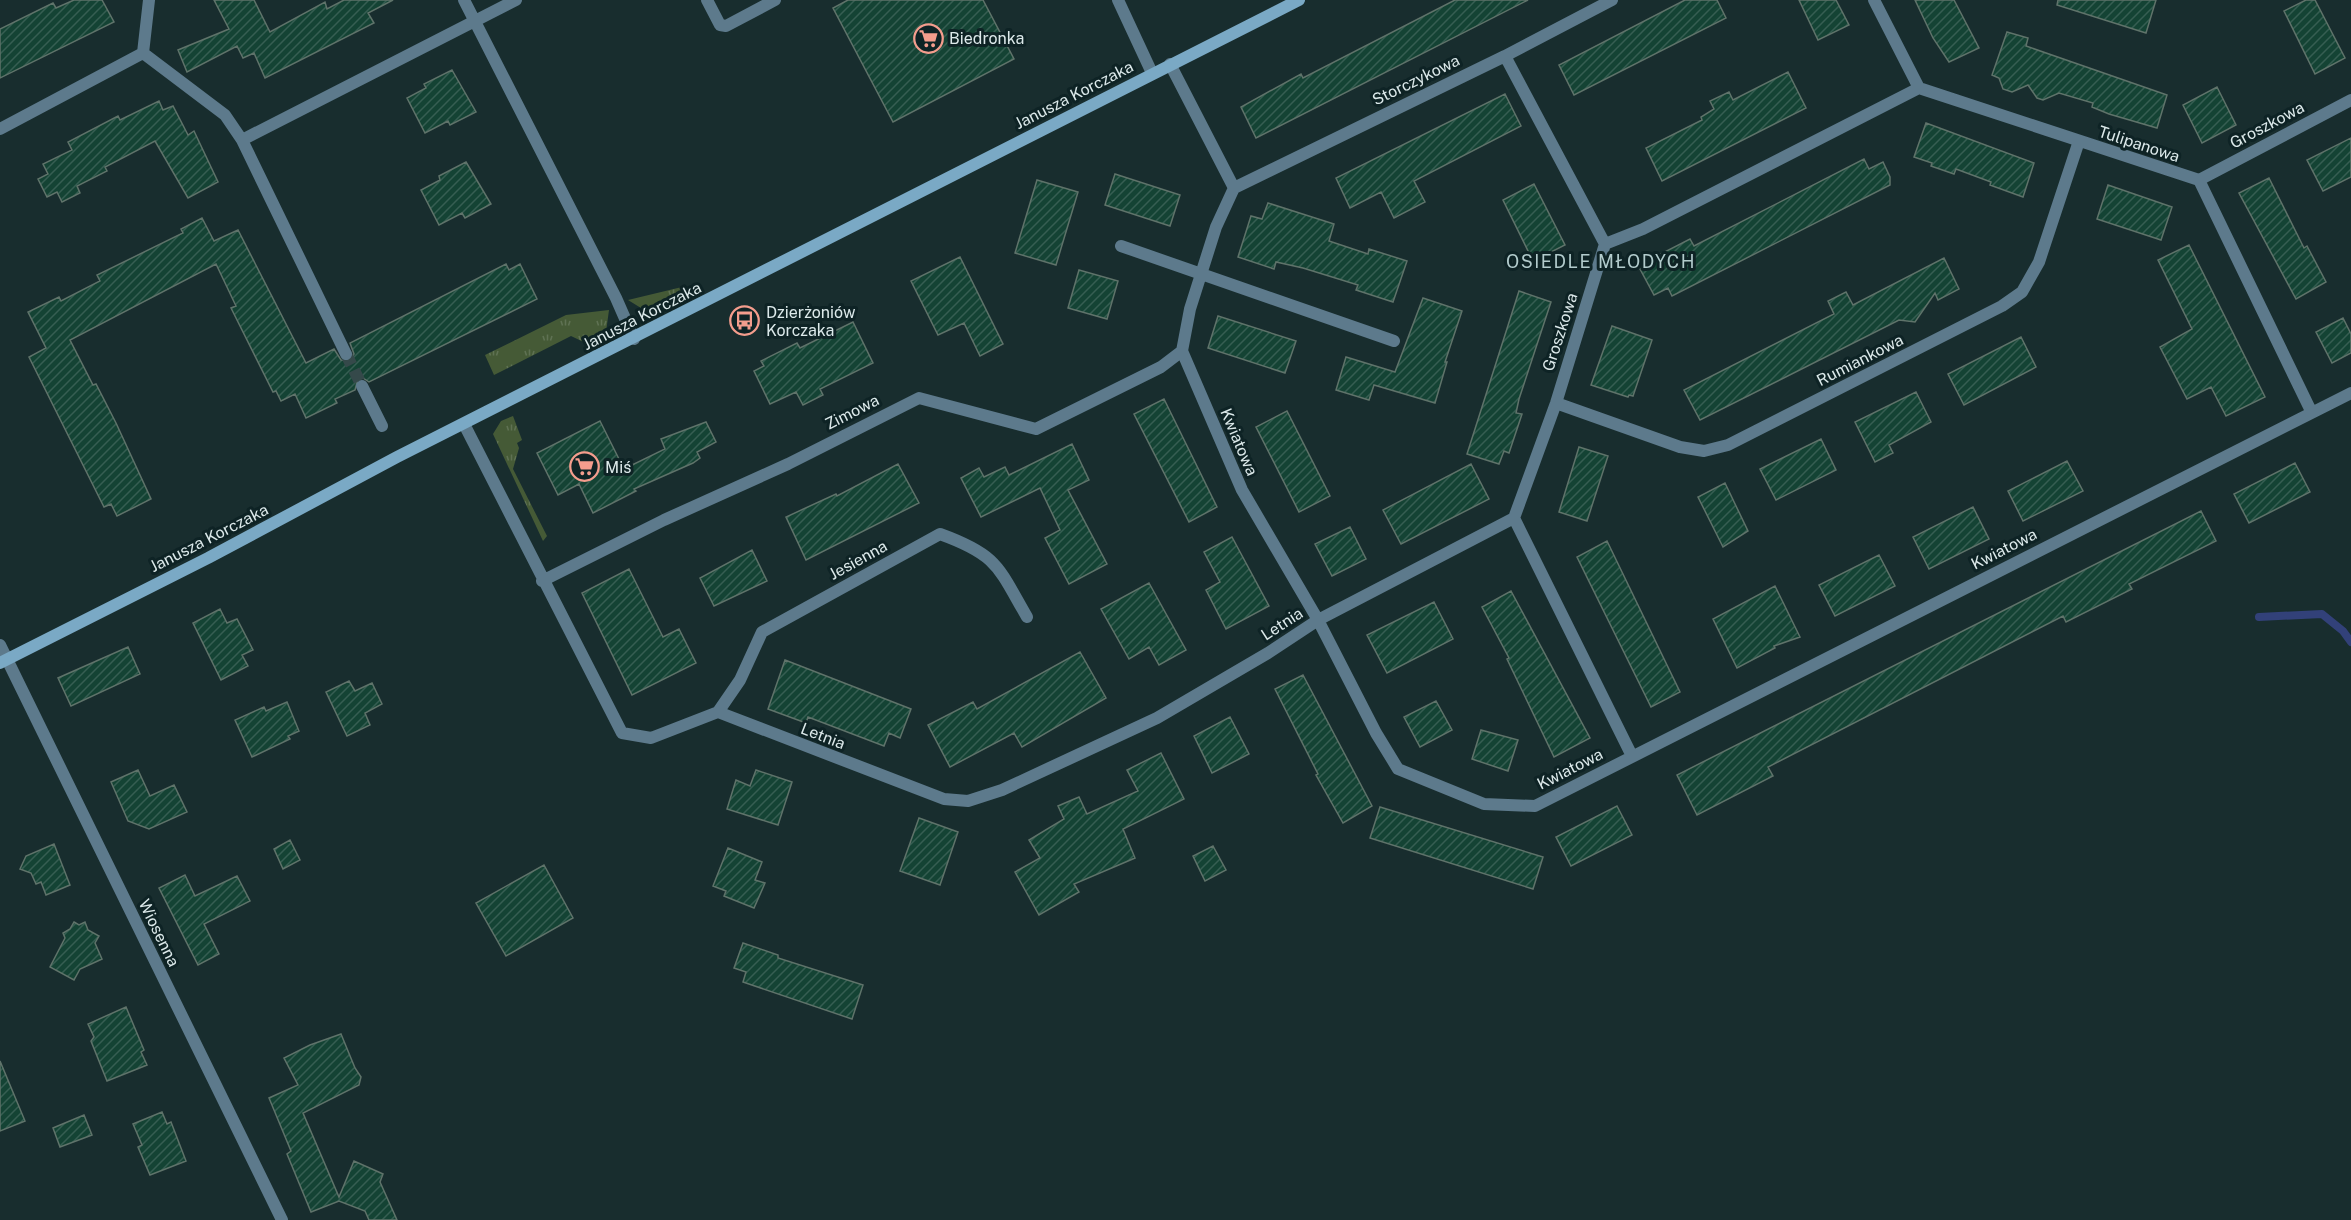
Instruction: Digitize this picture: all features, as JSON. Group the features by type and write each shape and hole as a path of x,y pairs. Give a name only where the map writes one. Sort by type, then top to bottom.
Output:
{"street":[{"path":"143,53 149,0"},
{"path":"464,0 616,298 634,339"},
{"path":"242,140 516,0"},
{"path":"707,0 720,25 726,26 775,0"},
{"path":"1118,0 1152,74"},
{"name":"Janusza Korczaka","path":"3,662 464,424 1299,0"},
{"name":"Storczykowa","path":"1234,188 1505,56 1612,0"},
{"path":"1505,56 1605,244 1643,229 1919,88 1874,0"},
{"path":"0,129 143,53"},
{"path":"143,53 225,115 242,140 346,354"},
{"path":"1170,64 1234,188 1216,227 1190,309 1182,351"},
{"name":"Tulipanowa","path":"1919,88 2199,180"},
{"name":"Groszkowa","path":"2199,180 2351,100"},
{"name":"Rumiankowa","path":"1556,403 1680,447 1704,451 1728,445 2002,306 2022,292 2039,262 2079,141"},
{"path":"2199,180 2311,411"},
{"name":"Groszkowa","path":"1515,518 1556,403 1605,244"},
{"path":"1121,246 1394,341"},
{"name":"Kwiatowa","path":"1182,351 1242,490 1318,620 1376,733 1398,769 1484,804 1535,806 2311,411 2351,393"},
{"name":"Zimowa","path":"542,581 664,520 788,464 919,398 1036,429 1161,367 1182,351"},
{"path":"362,386 382,426"},
{"path":"464,424 542,581 622,733 651,738 718,712"},
{"path":"1318,620 1515,518 1632,756"},
{"name":"Jesienna","path":"718,712 740,681 762,632 940,534 973,546 995,562 1027,617"},
{"name":"Letnia","path":"718,712 944,799 968,801 1002,790 1157,718 1268,653 1318,620"},
{"name":"Wiosenna","path":"0,645 3,662 282,1220"}],"green space":[{"path":"682,287 678,299 662,310 641,308 628,300"},
{"path":"609,310 605,339 592,346 571,336 494,375 485,355 566,315"},
{"path":"513,416 522,440 517,443 519,448 513,469 547,536 543,541 493,434 501,421"}],"building":[{"path":"74,0 102,0 114,22 0,78 0,29 53,3 56,8"},
{"path":"214,0 254,0 270,32 325,2 327,9 344,0 393,0 368,13 374,23 265,78 254,53 243,58 237,46 187,72 178,50 229,29"},
{"path":"848,0 983,0 1014,59 893,122 833,8"},
{"path":"1455,0 1528,0 1256,138 1241,107 1301,74 1303,78"},
{"path":"1685,0 1717,0 1726,18 1574,95 1559,65"},
{"path":"1799,0 1836,0 1849,25 1818,40"},
{"path":"1915,0 1954,0 1979,48 1949,62 1933,38"},
{"path":"2058,0 2156,0 2146,33 2057,5"},
{"path":"2306,0 2315,0 2345,58 2315,74 2284,11"},
{"path":"2007,32 2028,38 2026,46 2167,95 2157,128 2109,114 2092,107 2093,103 2059,93 2043,100 2037,98 2028,85 2012,92 2003,89 1999,78 1992,75"},
{"path":"452,70 476,112 450,125 448,121 425,133 407,98 426,88 424,84"},
{"path":"1788,72 1806,108 1662,181 1646,148 1702,120 1701,117 1714,109 1710,101 1729,92 1733,100"},
{"path":"2217,87 2236,125 2202,143 2183,105"},
{"path":"1505,94 1521,126 1414,181 1425,202 1394,218 1381,192 1350,208 1336,178"},
{"path":"159,101 163,110 173,106 188,135 194,131 218,182 188,198 155,141 105,167 107,171 77,186 80,193 62,202 57,192 47,197 38,179 48,174 43,164 72,150 68,142 118,116 120,120"},
{"path":"1926,123 2034,163 2023,197 1956,169 1954,174 1914,157"},
{"path":"2351,138 2351,177 2323,191 2307,160"},
{"path":"1864,159 1869,169 1883,162 1890,177 1890,185 1672,296 1668,288 1654,295 1640,269 1655,261 1653,258 1690,239 1694,246"},
{"path":"466,162 491,204 465,218 462,213 439,225 421,190 440,180 439,176"},
{"path":"1115,174 1180,195 1170,226 1105,205"},
{"path":"2269,178 2304,248 2307,246 2326,282 2296,299 2239,193"},
{"path":"1037,180 1078,192 1056,265 1015,253"},
{"path":"1534,184 1565,245 1533,261 1503,200"},
{"path":"2108,185 2172,207 2161,240 2097,219"},
{"path":"1268,203 1334,224 1329,241 1368,254 1369,249 1407,261 1393,302 1356,290 1358,285 1303,268 1276,262 1274,269 1238,257 1251,216 1262,219"},
{"path":"202,218 214,241 238,230 306,363 334,349 341,360 350,361 354,354 350,343 506,264 509,270 520,264 537,299 369,382 363,378 358,379 355,390 335,399 337,403 306,418 295,394 281,401 276,391 273,392 231,308 236,306 216,264 70,340 116,423 151,499 117,516 111,504 104,507 29,357 46,348 28,312 59,297 61,301 100,281 97,275 183,233 181,229"},
{"path":"2189,245 2265,397 2226,416 2211,387 2187,399 2160,347 2192,329 2158,260"},
{"path":"960,257 1003,344 980,356 964,323 938,335 911,281"},
{"path":"1944,258 1959,289 1938,300 1935,293 1915,322 1899,320 1700,420 1684,390 1834,314 1828,301 1846,292 1853,305"},
{"path":"1079,270 1118,281 1107,319 1068,308"},
{"path":"1519,291 1551,302 1519,399 1516,413 1522,414 1509,453 1504,451 1499,464 1467,454"},
{"path":"1423,298 1462,311 1445,362 1447,362 1435,403 1374,385 1369,400 1336,390 1346,357 1395,372"},
{"path":"1218,316 1296,341 1285,373 1208,348"},
{"path":"2343,318 2351,334 2351,353 2332,363 2316,332"},
{"path":"853,322 873,363 820,389 823,395 803,405 796,392 770,404 754,371 764,366 761,361 797,343 800,348"},
{"path":"1612,326 1652,340 1633,396 1628,397 1591,385"},
{"path":"2021,337 2036,367 1964,405 1948,374"},
{"path":"1916,392 1931,422 1889,445 1893,453 1875,462 1855,422"},
{"path":"1164,399 1217,507 1189,522 1134,414"},
{"path":"1287,411 1330,496 1299,512 1256,427"},
{"name":"Miś","path":"600,421 624,469 665,449 661,439 706,422 716,442 697,452 700,458 693,463 634,489 636,491 593,513 579,484 558,495 537,453"},
{"path":"1821,439 1836,470 1776,500 1760,469"},
{"path":"1072,444 1089,480 1068,490 1107,564 1069,584 1045,538 1060,530 1040,488 981,517 961,478 979,468 984,477 1005,467 1009,475"},
{"path":"1579,447 1608,456 1587,521 1559,512"},
{"path":"2067,461 2083,491 2023,521 2008,491"},
{"path":"2295,463 2310,492 2249,523 2234,494"},
{"path":"898,464 919,503 806,560 786,517 836,494 837,496"},
{"path":"1471,464 1489,499 1401,544 1383,510"},
{"path":"1725,483 1748,531 1723,547 1698,497"},
{"path":"1973,507 1989,539 1929,569 1913,537"},
{"path":"2201,511 2216,541 2129,584 2132,589 2066,622 2063,616 1768,767 1773,776 1697,815 1677,775"},
{"path":"1350,527 1366,559 1332,576 1315,544"},
{"path":"1232,537 1269,606 1226,629 1206,590 1220,582 1204,552"},
{"path":"1607,541 1680,692 1651,707 1577,557"},
{"path":"752,550 767,581 714,606 700,578"},
{"path":"1879,555 1895,586 1835,616 1819,585"},
{"path":"629,569 663,637 679,629 696,663 632,695 582,593"},
{"path":"1149,583 1186,650 1159,665 1149,647 1129,659 1101,609"},
{"path":"1775,586 1800,637 1774,646 1775,648 1737,668 1713,619"},
{"path":"1511,591 1590,738 1554,757 1507,659 1509,658 1482,607"},
{"path":"1434,602 1453,639 1387,673 1367,635"},
{"path":"220,609 227,623 237,619 253,650 242,655 248,666 221,680 193,623"},
{"path":"128,647 140,674 71,706 58,678"},
{"path":"1080,652 1106,698 1022,747 1014,733 950,767 928,725 973,702 977,709"},
{"path":"785,660 911,709 900,738 889,733 884,746 808,717 806,723 768,709"},
{"path":"1303,675 1372,806 1343,823 1316,775 1318,774 1275,689"},
{"path":"349,681 355,691 372,683 382,704 365,713 370,725 347,736 326,692"},
{"path":"1436,701 1452,730 1420,747 1404,717"},
{"path":"287,702 299,731 288,736 290,739 252,757 235,720 264,707 266,711"},
{"path":"1230,717 1249,754 1212,773 1194,736"},
{"path":"1481,730 1518,740 1508,771 1472,759"},
{"path":"1161,753 1184,799 1123,829 1135,858 1074,884 1079,892 1039,915 1015,872 1040,858 1029,840 1064,819 1058,806 1079,797 1087,814 1138,791 1127,770"},
{"path":"138,770 150,796 174,785 187,812 149,829 128,821 111,782"},
{"path":"756,770 792,782 778,825 727,809 736,780 750,786"},
{"path":"1617,806 1632,835 1571,866 1556,837"},
{"path":"1380,807 1543,857 1533,889 1370,838"},
{"path":"919,818 958,832 940,885 900,871"},
{"path":"290,840 300,860 283,869 274,849"},
{"path":"54,844 70,885 46,895 41,882 36,884 31,873 20,869 26,856"},
{"path":"1213,846 1226,870 1205,881 1193,856"},
{"path":"728,848 762,862 755,880 765,883 754,908 724,896 726,891 713,886"},
{"path":"544,865 573,918 506,956 476,903"},
{"path":"185,875 195,896 237,876 250,901 204,924 219,954 198,965 159,888"},
{"path":"74,922 79,925 85,922 88,930 99,936 95,943 102,959 80,969 74,980 50,967 65,938 63,933 70,929"},
{"path":"743,943 778,955 778,958 863,985 852,1019 743,982 746,972 734,968"},
{"path":"126,1007 144,1050 141,1052 147,1065 107,1081 91,1041 94,1037 88,1024"},
{"path":"341,1034 361,1077 359,1085 303,1113 339,1197 354,1161 383,1174 380,1182 397,1220 369,1220 365,1211 339,1201 311,1212 287,1154 291,1151 269,1098 298,1085 284,1058 310,1045"},
{"path":"0,1061 25,1121 0,1131"},
{"path":"162,1112 167,1124 171,1122 186,1161 150,1175 138,1147 142,1145 133,1124"},
{"path":"84,1115 92,1135 60,1147 53,1128"}],"waterway":[{"path":"2259,617 2322,614 2343,631 2351,642"}],"tunnel":[{"path":"346,354 362,386"}],"place":[{"name":"Biedronka","path":"928,38"},
{"name":"Dzierżoniów Korczaka","path":"745,321"},
{"name":"Miś","path":"584,467"}],"district":[{"name":"OSIEDLE MŁODYCH","path":"1601,261"}]}
